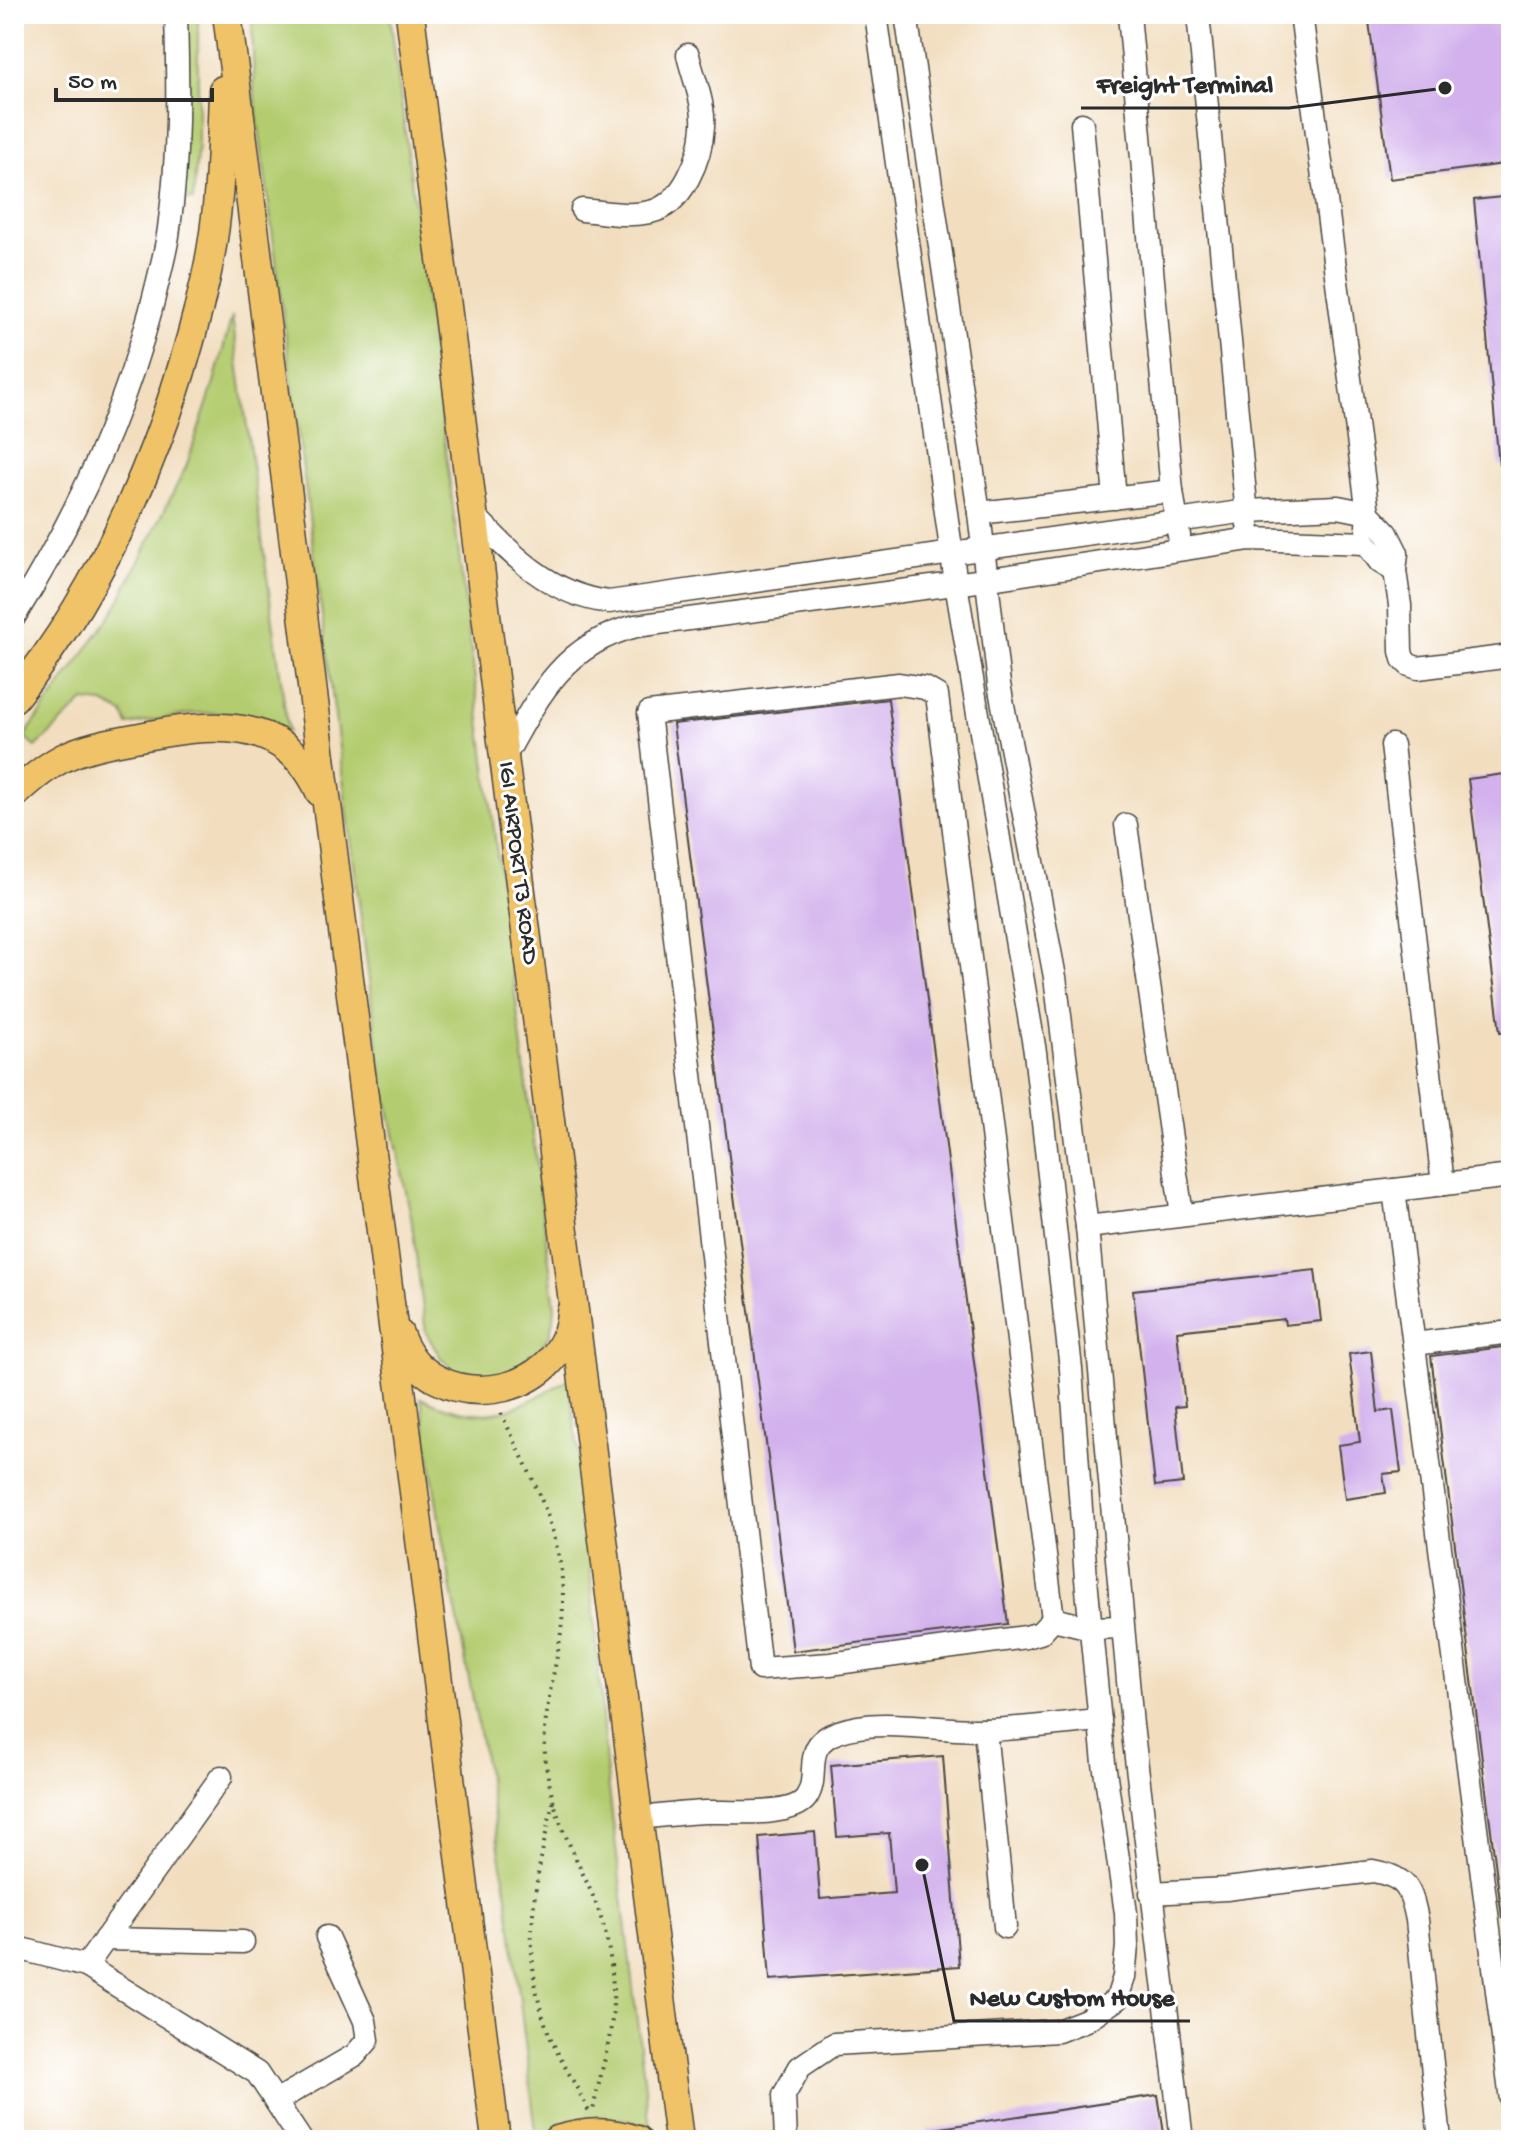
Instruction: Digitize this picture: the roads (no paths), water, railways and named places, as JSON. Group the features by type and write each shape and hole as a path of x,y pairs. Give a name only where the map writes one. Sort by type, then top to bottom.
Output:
{"main road":[{"path":"14,698 74,612 155,452 207,275 220,180 226,14"},
{"path":"226,14 496,2140"},
{"name":"IGI AIRPORT T3 ROAD","path":"410,14 572,1291"},
{"path":"14,795 38,774 62,759 89,748 187,727 214,726 245,729 269,737 289,749 315,781 328,812"},
{"path":"392,1315 402,1344 421,1369 448,1385 478,1392 509,1388 536,1373 558,1351 570,1322 572,1291"},
{"path":"572,1291 679,2140"},
{"path":"557,2140 593,2132 614,2132 637,2140"}],"street":[{"path":"14,617 48,562 116,420 148,323 169,230 178,120 176,14"},
{"path":"786,2140 784,2095 800,2067 834,2044 1058,2031 1095,2015 1117,1999 1124,1977 1127,1946 1126,1913 1100,1720 1071,1369 1035,1052 956,584 876,14"},
{"path":"906,14 979,513 999,684 1055,977 1087,1227 1122,1627 1182,2140"},
{"path":"1129,14 1172,491 1181,549"},
{"path":"1198,14 1250,539"},
{"path":"1301,14 1368,513 1366,543 1380,562 1395,571"},
{"path":"582,210 629,215 654,212 671,201 684,185 695,162 703,127 688,55"},
{"path":"1082,124 1115,498"},
{"path":"979,513 1172,491"},
{"path":"473,514 516,559 534,572 575,594 609,602 1247,511 1338,507 1368,513 1387,533 1397,553 1395,571 1400,605 1401,651 1409,665 1418,668 1511,656"},
{"path":"504,758 545,685 577,654 613,632 651,624 956,584 1250,539 1366,543"},
{"path":"974,691 937,695 925,688 899,684 649,713 760,1669 830,1664 1026,1637 1040,1633 1053,1619"},
{"path":"937,695 1053,1619"},
{"path":"1392,745 1443,1184"},
{"path":"1126,825 1182,1215"},
{"path":"1087,1227 1511,1176"},
{"path":"1394,1190 1511,2100"},
{"path":"1414,1344 1511,1332"},
{"path":"1053,1619 1091,1628 1122,1627"},
{"path":"638,1818 706,1812 762,1813 800,1803 810,1788 817,1746 828,1737 861,1726 985,1730 1100,1720"},
{"path":"985,1730 1005,1927"},
{"path":"86,1966 221,1777"},
{"path":"1151,1893 1226,1889 1373,1871 1388,1873 1405,1883 1412,1894 1417,1920 1440,2140"},
{"path":"276,2101 355,2055 368,2040 365,2021 327,1937"},
{"path":"105,1939 243,1942"},
{"path":"14,1947 86,1966 257,2073 301,2140"}],"place":[{"name":"Freight Terminal","path":"1445,88"},
{"name":"New Custom House","path":"922,1865"}]}
